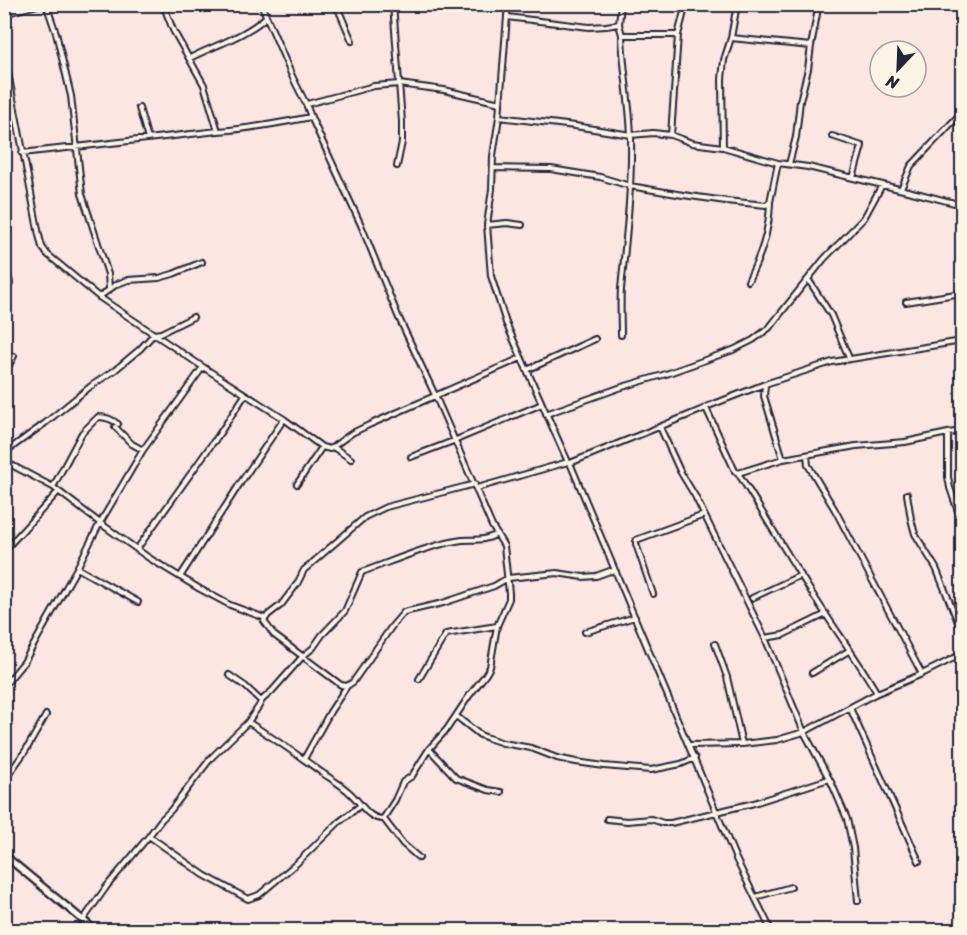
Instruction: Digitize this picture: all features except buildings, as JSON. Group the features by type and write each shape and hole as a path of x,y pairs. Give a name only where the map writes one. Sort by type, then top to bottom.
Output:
{"street":[{"path":"4,14 41,4"},
{"path":"46,4 57,33 71,96 82,194 108,274 109,288"},
{"path":"163,4 173,30 204,85 218,131"},
{"path":"261,4 361,225 398,316 504,546 509,599 497,626 490,667 456,716 429,749 412,776 403,782 383,819"},
{"path":"336,4 352,41"},
{"path":"393,4 402,142 397,166"},
{"path":"508,4 487,225 491,276 506,323 616,572 736,858 771,930"},
{"path":"621,4 619,24 622,35 622,58 631,135 630,186 621,289 621,335"},
{"path":"671,135 678,35 686,4"},
{"path":"723,147 722,79 737,4"},
{"path":"789,164 796,137 800,101 808,69 818,4"},
{"path":"190,58 260,23 266,17"},
{"path":"507,17 589,27 619,24"},
{"path":"622,35 678,35"},
{"path":"731,38 810,46"},
{"path":"4,52 42,247 54,261 99,297 203,368 284,419 322,447 333,447 352,433 521,357"},
{"path":"306,104 374,86 399,84 444,90 500,103"},
{"path":"139,108 148,139"},
{"path":"901,189 911,166 963,112"},
{"path":"22,153 240,130 311,117"},
{"path":"499,117 631,135 652,133 671,135 692,143 723,147 778,163 853,178 963,205"},
{"path":"832,136 862,146 853,178"},
{"path":"748,281 761,255 768,230 770,202 778,163"},
{"path":"492,168 551,169 600,177 630,186 726,201 766,205 770,202"},
{"path":"546,414 619,387 666,374 733,350 753,340 770,328 807,279 864,218 882,185"},
{"path":"487,225 507,223 522,225"},
{"path":"99,297 109,288 128,280 159,278 202,262"},
{"path":"4,274 10,280 10,284 4,289"},
{"path":"807,279 831,315 849,358"},
{"path":"906,302 963,292"},
{"path":"4,453 91,386 116,370 154,334 161,333 193,317"},
{"path":"527,370 595,339"},
{"path":"347,686 341,685 274,635 264,621 281,605 309,565 365,517 386,507 569,463 765,384 832,362 963,341"},
{"path":"4,374 14,356"},
{"path":"4,686 24,662 143,450 203,368"},
{"path":"765,384 764,396 783,459"},
{"path":"192,473 244,394"},
{"path":"411,457 542,404"},
{"path":"706,408 735,471 738,472 801,575 878,693"},
{"path":"53,487 82,433 98,417 106,417 114,421 132,444 143,450"},
{"path":"239,479 284,419"},
{"path":"180,577 284,419"},
{"path":"660,427 765,638 804,732 829,779 846,819 854,858 858,902"},
{"path":"738,472 783,459 856,446 905,442 963,431"},
{"path":"948,433 948,477 963,524"},
{"path":"136,549 214,441"},
{"path":"297,484 322,447"},
{"path":"333,447 351,459"},
{"path":"807,455 808,465 835,510 922,674"},
{"path":"4,461 53,487 136,549 200,589 230,605 266,618"},
{"path":"4,551 59,492"},
{"path":"907,494 915,534 936,568 963,632"},
{"path":"653,594 636,540 704,515"},
{"path":"79,930 85,924 83,920 107,886 211,758 248,722 261,701 313,648 322,634 345,611 362,572 439,545 457,541 485,540 497,534"},
{"path":"77,568 138,602"},
{"path":"304,759 347,686 353,682 404,612 454,600 508,578 557,573 583,577 596,576 610,571 616,572"},
{"path":"752,598 801,575"},
{"path":"765,638 783,635 826,614"},
{"path":"585,632 635,617"},
{"path":"418,679 446,634 497,626"},
{"path":"715,644 727,677 742,744"},
{"path":"812,673 850,650"},
{"path":"690,745 742,744 777,740 804,732 878,693 963,654"},
{"path":"229,675 261,701"},
{"path":"850,708 919,861"},
{"path":"4,780 26,750 46,715"},
{"path":"456,716 480,735 576,762 651,770 681,764 695,758"},
{"path":"248,722 304,759 352,795 373,816 383,818 419,858"},
{"path":"429,749 456,778 488,790 501,792"},
{"path":"607,819 627,821 651,819 671,823 754,803 829,779"},
{"path":"149,837 204,875 248,899 259,895 339,822 361,805"},
{"path":"4,855 95,930"},
{"path":"755,897 791,886"}]}
